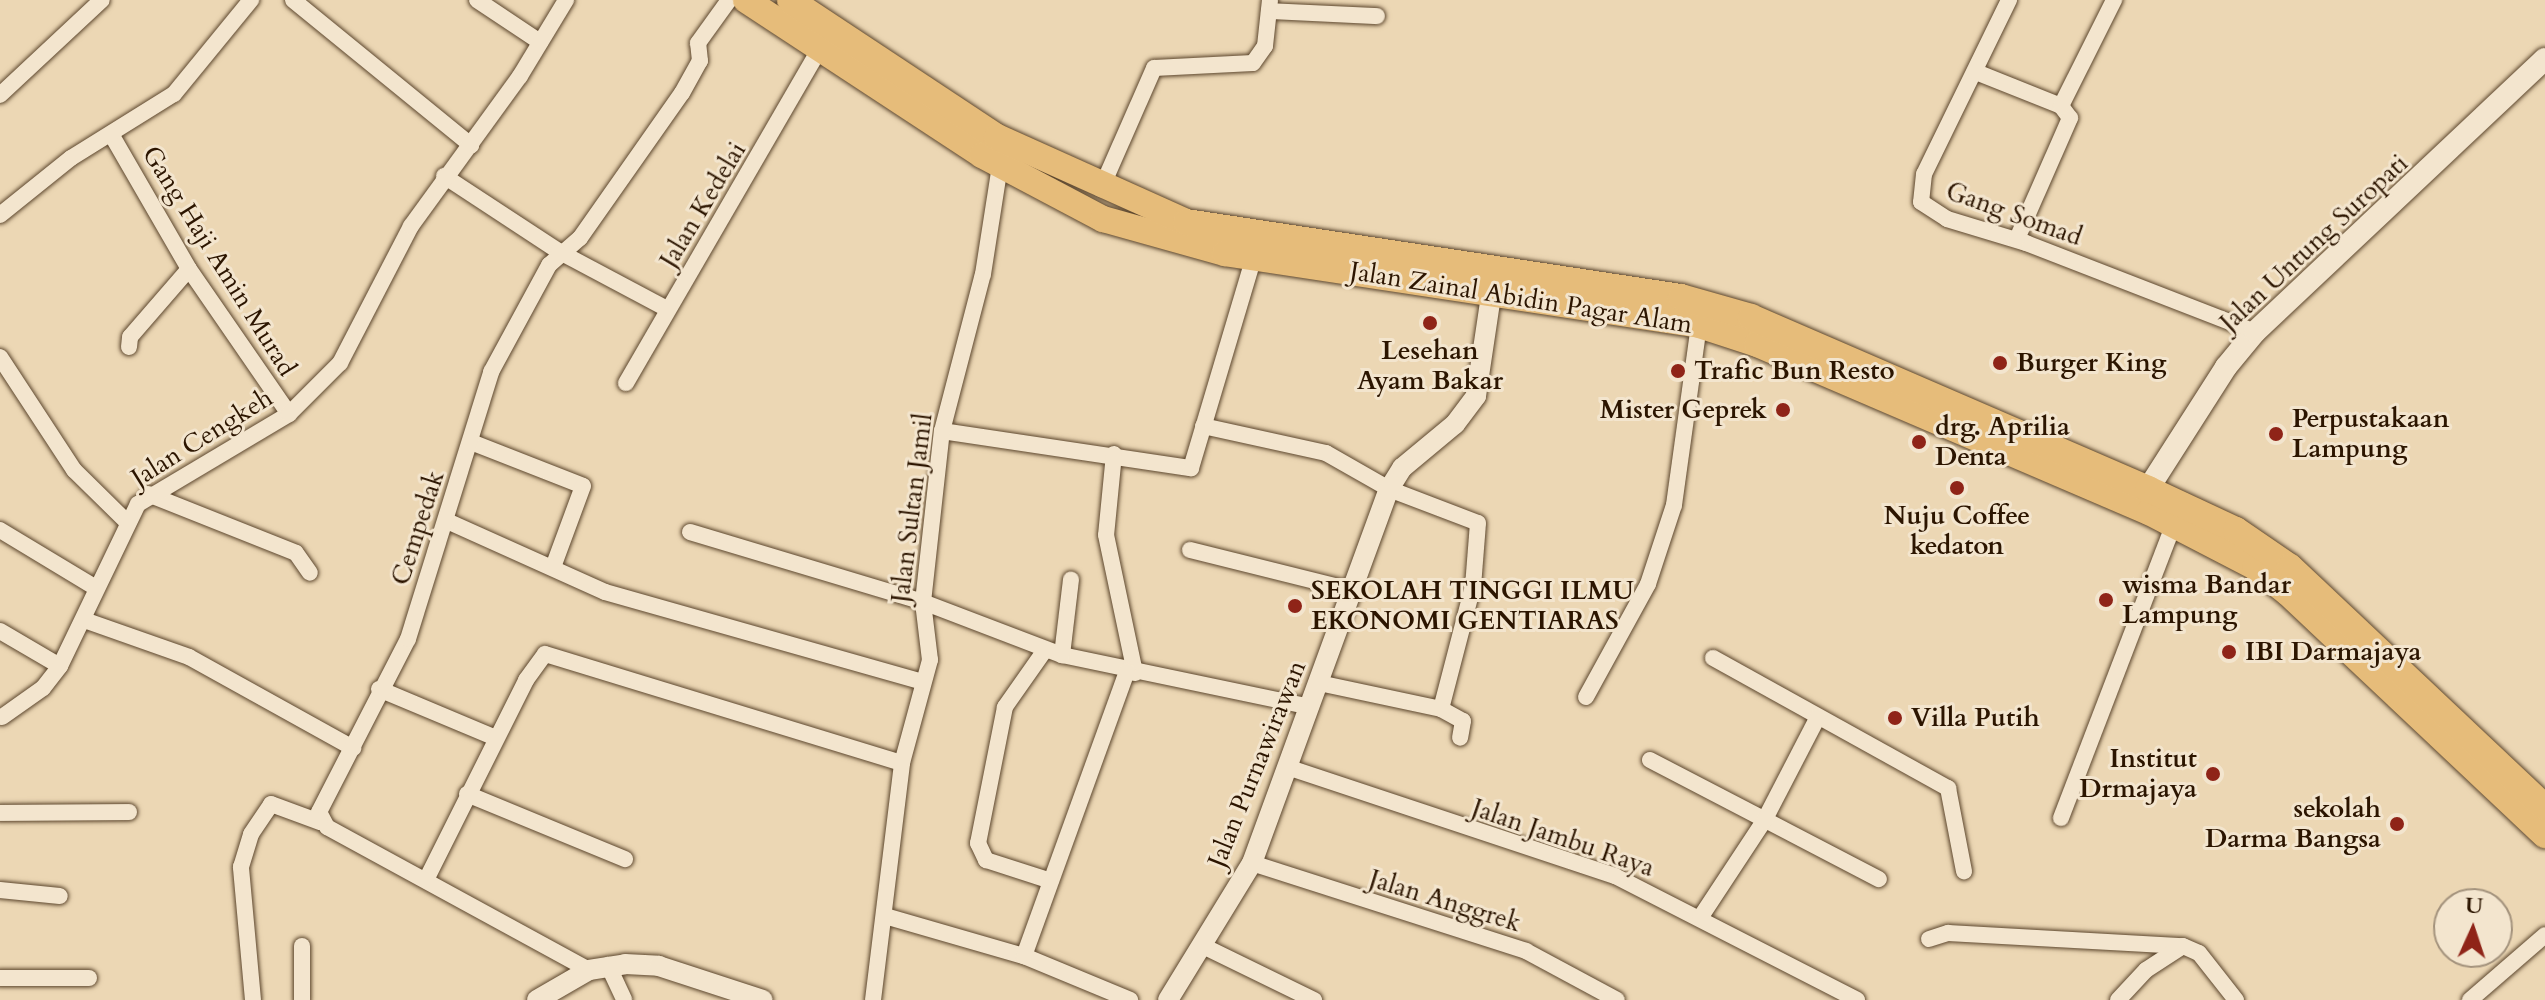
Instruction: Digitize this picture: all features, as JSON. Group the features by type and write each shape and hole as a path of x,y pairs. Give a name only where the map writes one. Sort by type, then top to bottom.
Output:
{"highway":[{"name":"Jalan Zainal Abidin Pagar Alam","path":"746,0 1000,165 1103,219 1186,245 1492,289 1699,325 1822,360"},
{"name":"Jalan Zainal Abidin Pagar Alam","path":"790,0 997,137 1101,189 1186,222 1681,297 1751,317 1822,360 2055,461 2174,524 2277,584 2545,807"},
{"name":"Jalan Zainal Abidin Pagar Alam","path":"2055,461 2148,489 2269,550 2545,835"}],"main road":[{"name":"Jalan Untung Suropati","path":"2148,489 2226,367 2255,332 2545,59"}],"street":[{"path":"0,95 102,0"},
{"path":"0,215 111,134 174,94 251,0"},
{"path":"293,0 471,145"},
{"path":"477,0 540,42"},
{"name":"Jalan Cengkeh","path":"1,722 43,688 60,666 87,621 96,588 127,522 148,494 289,414 340,363 411,226 444,176 471,145 566,0"},
{"name":"Cempedak","path":"320,822 379,689 408,639 491,372 558,251 580,238 682,93 700,61 698,43 729,0"},
{"name":"Gang Somad","path":"2009,0 1924,174 1920,197 1947,219 2017,239 2255,332"},
{"path":"2061,106 2114,0"},
{"path":"1101,189 1154,68 1253,63 1265,46 1269,6 1377,16"},
{"name":"Jalan Kedelai","path":"626,383 667,309 730,214 820,49"},
{"path":"1976,72 2061,106 2070,127 2017,239"},
{"name":"Gang Haji Amin Murad","path":"111,134 189,269 289,414"},
{"name":"Jalan Sultan Jamil","path":"873,1000 902,763 930,653 923,602 942,431 983,274 1000,165"},
{"path":"444,176 558,251 667,309"},
{"path":"942,431 1114,454 1186,470 1194,464 1254,257"},
{"path":"129,347 130,337 189,269"},
{"name":"Jalan Purnawirawan","path":"1168,1000 1252,863 1389,489 1402,468 1455,424 1476,396 1492,289"},
{"path":"1586,697 1648,584 1674,505 1699,325"},
{"path":"0,357 74,470 127,522"},
{"path":"1203,426 1326,453 1389,489 1479,527 1473,586 1441,709"},
{"path":"471,442 583,486 553,567"},
{"path":"1024,956 1131,672 1106,535 1114,454"},
{"path":"148,494 296,553 310,573"},
{"path":"447,521 605,592 923,682"},
{"path":"2061,818 2174,524"},
{"path":"0,530 96,588"},
{"path":"690,532 923,602 1062,655 1131,672 1310,707"},
{"path":"1190,550 1351,590"},
{"path":"1062,655 1071,580"},
{"path":"87,621 189,657 353,748"},
{"path":"0,631 60,666"},
{"path":"1045,650 1005,707 978,843 986,860 1051,881"},
{"path":"426,880 535,662 551,654 902,763"},
{"path":"1713,658 1948,788 1964,871"},
{"path":"1319,683 1441,709 1463,721 1460,738"},
{"path":"379,689 496,738"},
{"path":"1700,918 1764,821 1818,717"},
{"path":"1650,760 1879,879"},
{"name":"Jalan Jambu Raya","path":"1287,767 1424,817 1581,864 1700,918 1857,1000"},
{"path":"467,794 625,859"},
{"path":"253,1000 241,867 251,834 271,804 320,822 426,880 598,967 624,1000"},
{"path":"0,813 129,812"},
{"name":"Jalan Anggrek","path":"1252,863 1526,951 1617,1000"},
{"path":"0,890 60,896"},
{"path":"885,916 1024,956 1130,1000"},
{"path":"1929,939 1948,933 2183,946 2199,953 2236,1000"},
{"path":"2470,1000 2545,935"},
{"path":"1201,945 1314,1000"},
{"path":"302,946 302,1000"},
{"path":"2118,1000 2146,970 2183,946"},
{"path":"540,999 598,967 659,966 763,1000"},
{"path":"0,978 89,978"}],"place":[{"name":"Lesehan Ayam Bakar","path":"1430,323"},
{"name":"Burger King","path":"2000,363"},
{"name":"Trafic Bun Resto","path":"1678,371"},
{"name":"Mister Geprek","path":"1783,410"},
{"name":"Perpustakaan Lampung","path":"2276,434"},
{"name":"drg. Aprilia Denta","path":"1919,442"},
{"name":"Nuju Coffee kedaton","path":"1957,488"},
{"name":"wisma Bandar Lampung","path":"2106,600"},
{"name":"SEKOLAH TINGGI ILMU EKONOMI GENTIARAS","path":"1295,606"},
{"name":"IBI Darmajaya","path":"2229,652"},
{"name":"Villa Putih","path":"1895,718"},
{"name":"Institut Drmajaya","path":"2213,774"},
{"name":"sekolah Darma Bangsa","path":"2397,824"}]}
